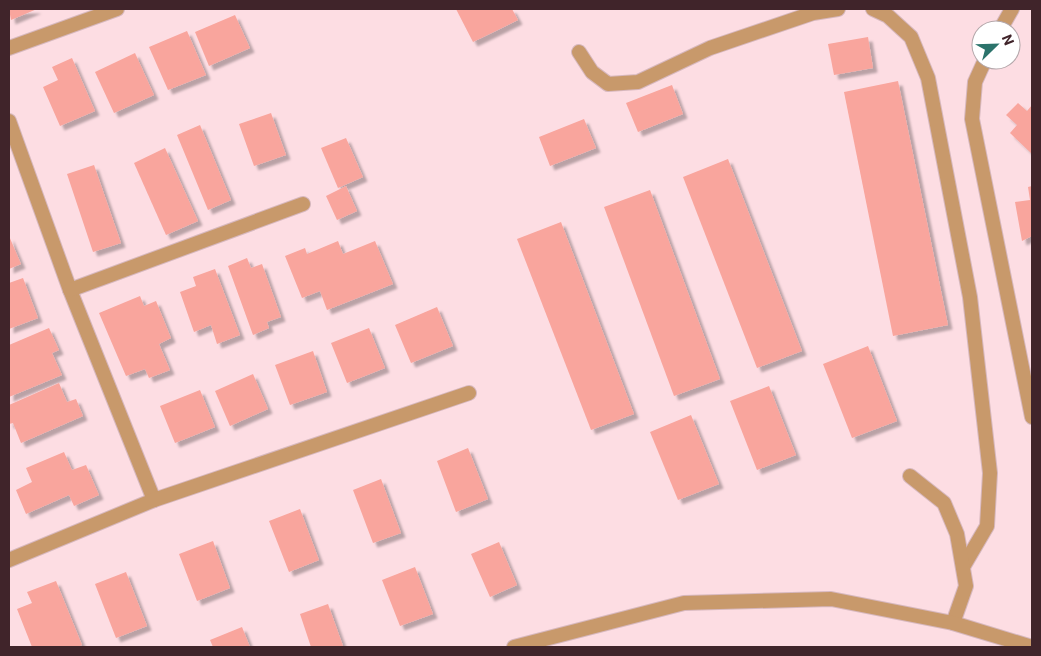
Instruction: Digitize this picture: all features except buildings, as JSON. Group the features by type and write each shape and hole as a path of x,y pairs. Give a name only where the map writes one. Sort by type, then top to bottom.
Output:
{"street":[{"path":"9,48 117,9"},
{"path":"579,52 592,72 608,84 638,82 710,48 813,13 838,9"},
{"path":"873,9 888,16 911,37 928,78 970,297 990,473 987,526 963,567"},
{"path":"1006,20 1012,9"},
{"path":"980,70 975,82 972,119 1032,417"},
{"path":"9,121 70,290 154,500"},
{"path":"70,290 302,204"},
{"path":"9,560 154,500 469,393"},
{"path":"910,476 944,503 957,534 966,586 953,623"},
{"path":"514,647 684,603 831,599 953,623 1032,647"}]}
